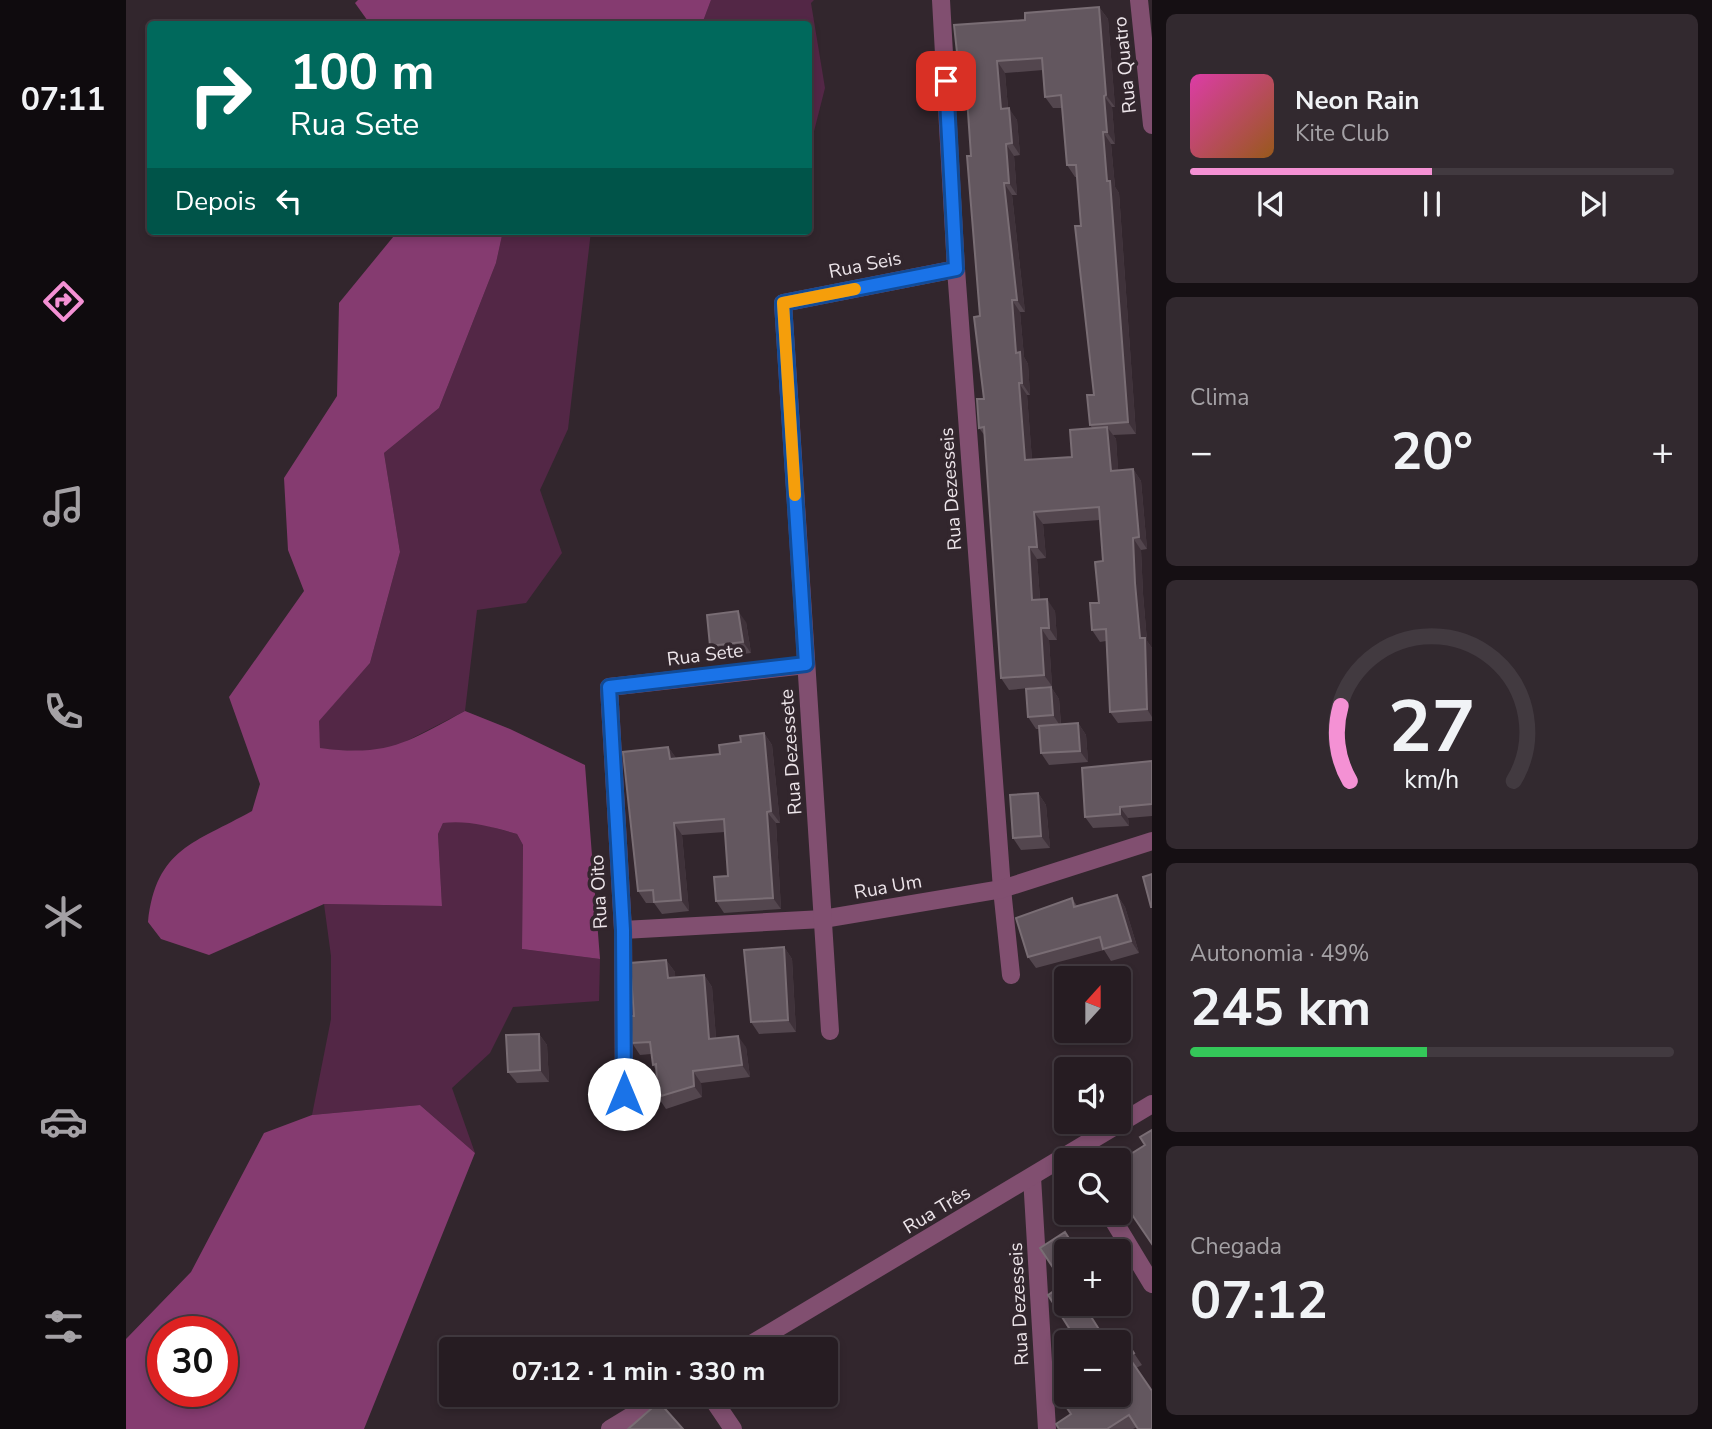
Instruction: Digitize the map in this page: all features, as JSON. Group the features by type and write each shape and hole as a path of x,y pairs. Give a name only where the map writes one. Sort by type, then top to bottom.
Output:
{"street":[{"name":"Rua Dezesseis","path":"941,0 956,269 1002,889 1012,975"},
{"name":"Rua Quatro","path":"1139,0 1152,125"},
{"name":"Rua Seis","path":"783,303 956,269"},
{"name":"Rua Dezessete","path":"783,303 830,1031"},
{"name":"Rua Sete","path":"609,687 806,664"},
{"name":"Rua Oito","path":"609,687 623,930 624,1094"},
{"name":"Rua Um","path":"623,930 823,919 1002,889 1152,841"},
{"name":"Rua Três","path":"1087,1148 1152,1104"},
{"name":"Rua Três","path":"763,1337 1054,1167"},
{"name":"Rua Dezesseis","path":"1032,1177 1047,1429"},
{"path":"1116,1225 1152,1284"},
{"path":"610,1429 646,1407"},
{"path":"718,1407 733,1429"}],"shaded area":[{"path":"358,0 711,0 703,21 368,21 355,3"},
{"path":"711,0 814,0 811,3 825,88 812,139 812,21 703,21"},
{"path":"395,235 502,235 496,263 439,408 384,453 400,552 370,663 319,721 320,748 364,750 397,744 465,711 585,765 600,959 522,949 523,845 517,834 462,822 443,823 438,834 442,906 324,904 209,955 161,939 148,922 152,897 169,863 196,841 252,811 260,784 229,697 304,591 288,550 284,478 337,396 339,303"},
{"path":"502,235 591,235 568,429 540,490 562,553 526,603 477,610 465,711 397,746 373,752 320,749 318,721 370,663 400,552 384,453 439,408 496,263"},
{"path":"443,823 478,823 517,834 523,845 522,949 600,959 599,1001 513,1007 490,1053 452,1088 475,1153 420,1105 312,1115 331,1019 331,956 324,904 442,906 438,834"},
{"path":"420,1105 475,1153 364,1429 126,1429 126,1339 147,1317 147,1407 238,1407 238,1316 148,1316 191,1272 264,1133 312,1115"}],"building":[{"path":"1099,7 1106,95 1107,132 1103,132 1107,181 1110,181 1128,422 1090,425 1087,395 1094,395 1075,226 1081,226 1076,165 1067,165 1061,95 1045,97 1042,58 997,61 1001,109 1009,108 1012,143 1006,144 1009,183 1004,183 1017,300 1012,300 1016,353 1020,352 1022,383 1019,383 1025,460 1072,457 1070,430 1107,427 1111,471 1133,469 1139,537 1133,538 1135,583 1140,638 1145,638 1147,709 1110,712 1106,629 1092,630 1090,603 1099,603 1095,562 1103,561 1099,507 1034,512 1037,547 1029,547 1032,600 1047,599 1049,628 1041,628 1044,675 1001,678 984,427 979,428 977,399 984,399 974,317 980,316 967,156 971,156 967,98 962,98 954,25 1025,20 1025,13"},
{"path":"738,611 743,642 710,646 707,615"},
{"path":"1051,687 1053,715 1028,717 1026,689"},
{"path":"1078,723 1080,751 1041,753 1039,726"},
{"path":"764,733 771,811 767,812 773,898 716,901 714,877 728,876 724,819 674,823 681,900 654,902 653,890 638,891 623,752 668,747 670,759 720,754 719,745 741,742 740,736"},
{"path":"1152,761 1152,804 1120,807 1120,814 1085,817 1082,768"},
{"path":"1038,793 1041,836 1013,838 1010,795"},
{"path":"1152,874 1152,907 1151,907 1143,877"},
{"path":"1117,895 1131,941 1103,949 1100,937 1028,957 1016,918 1072,898 1074,907"},
{"path":"784,947 788,1020 751,1022 744,950"},
{"path":"666,960 668,978 704,975 709,1039 738,1036 742,1065 693,1071 694,1086 658,1097 656,1064 653,1065 650,1042 632,1043 630,1016 634,1016 630,963"},
{"path":"539,1034 540,1070 508,1072 506,1035"},
{"path":"1152,1130 1152,1244 1131,1213 1131,1154 1145,1145 1140,1137"},
{"path":"1065,1232 1069,1239 1054,1239"},
{"path":"1054,1239 1054,1269 1040,1248"},
{"path":"1054,1291 1054,1304 1048,1295"},
{"path":"1061,1316 1091,1316 1099,1330 1066,1330 1069,1328"},
{"path":"1131,1360 1152,1391 1152,1429 1138,1429 1129,1415 1107,1429 1059,1429 1056,1424 1071,1414 1066,1407 1131,1407"},
{"path":"653,1407 663,1407 683,1429 628,1429"}],"slow traffic":[{"path":"795,495 783,303 855,289"}],"route":[{"path":"624,1094 623,930 609,687 806,664 783,303 956,269 946,81"}]}
